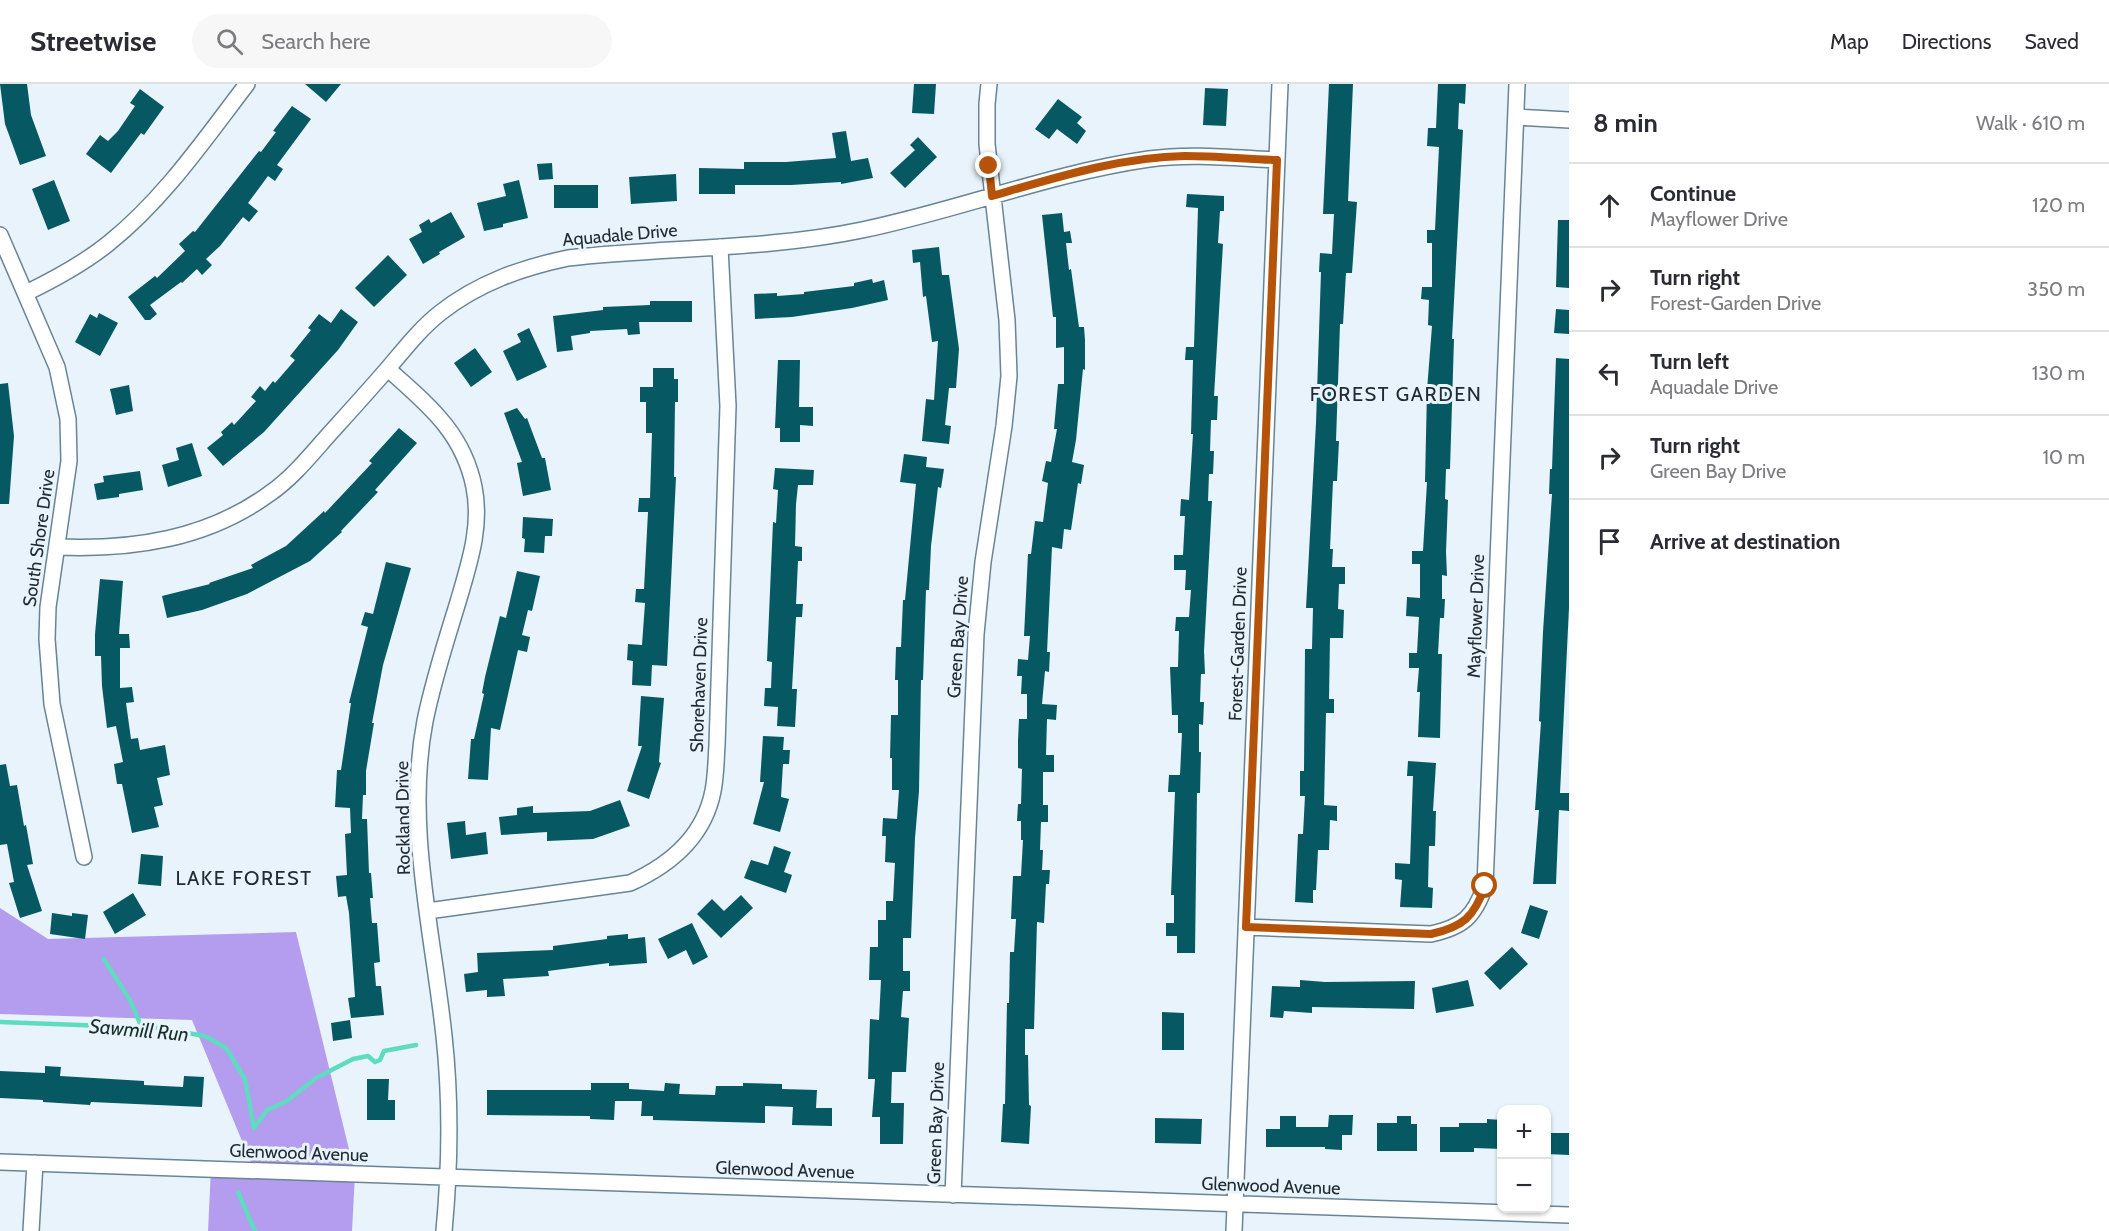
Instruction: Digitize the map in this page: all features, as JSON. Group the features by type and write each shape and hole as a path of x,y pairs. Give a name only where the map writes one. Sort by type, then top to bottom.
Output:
{"street":[{"path":"26,293 81,264 135,220 181,170 247,84"},
{"name":"Green Bay Drive","path":"953,1195 976,634 983,562 1004,426 1009,376 1007,320 987,144 989,84"},
{"name":"Forest-Garden Drive","path":"1234,1231 1280,84"},
{"name":"Mayflower Drive","path":"1246,927 1431,934 1459,926 1479,903 1485,886 1517,84"},
{"path":"1516,117 1569,120"},
{"name":"Aquadale Drive","path":"58,547 88,548 161,541 205,529 240,513 272,493 295,473 426,325 469,293 507,274 568,258 816,238 861,230 1099,168 1151,159 1184,156 1277,160"},
{"name":"South Shore Drive","path":"0,235 57,367 68,419 69,461 48,607 49,674 52,704 84,857"},
{"name":"Shorehaven Drive","path":"428,911 630,883 652,873 683,850 692,839 708,807 713,791 717,745 728,406 720,247"},
{"name":"Rockland Drive","path":"388,369 435,410 452,433 469,468 476,504 472,551 434,682 425,722 418,796 419,844 447,1065 447,1178 444,1231"},
{"name":"Glenwood Avenue","path":"0,1162 1569,1215"},
{"path":"31,1231 35,1163"}],"shaded area":[{"path":"0,908 48,939 296,932 355,1174 352,1231 208,1231 211,1169 254,1170 192,1020 0,1014"}],"building":[{"path":"0,84 27,84 31,115 46,156 20,165 5,124"},
{"path":"305,84 341,84 326,102"},
{"path":"914,84 936,84 934,114 912,113"},
{"path":"1329,84 1353,84 1348,201 1357,202 1352,273 1346,273 1343,324 1340,324 1336,441 1339,441 1337,481 1333,481 1330,549 1333,549 1332,567 1345,567 1345,584 1339,584 1338,609 1344,610 1343,638 1330,638 1329,699 1334,699 1334,713 1326,713 1324,805 1337,806 1337,821 1330,820 1329,850 1318,850 1313,903 1295,902 1298,834 1303,834 1305,796 1300,796 1300,771 1304,771 1305,649 1312,649 1313,608 1306,608 1316,423 1320,253 1332,254 1334,214 1323,214"},
{"path":"1438,84 1466,84 1465,104 1459,103 1458,129 1463,130 1452,339 1454,339 1450,469 1446,469 1447,576 1442,575 1442,599 1445,599 1444,618 1440,618 1438,654 1442,654 1440,738 1418,737 1419,668 1409,668 1409,653 1417,653 1419,617 1406,616 1407,597 1420,598 1420,564 1412,564 1412,551 1423,551 1427,482 1425,482 1427,390 1432,326 1428,325 1429,300 1421,299 1422,287 1432,287 1432,243 1427,243 1427,230 1435,230 1439,147 1427,146 1428,128 1436,128"},
{"path":"1205,88 1228,89 1226,126 1203,125"},
{"path":"140,89 164,107 144,135 141,133 111,173 86,154 100,135 108,141 118,131 135,106 130,103"},
{"path":"1058,99 1082,117 1077,123 1086,131 1077,144 1057,129 1049,139 1035,129"},
{"path":"292,106 311,119 277,165 283,169 275,181 268,176 248,203 258,211 249,222 243,217 220,246 206,259 212,265 202,275 197,269 182,283 150,305 157,314 150,320 145,320 128,297 155,276 157,278 185,251 179,244 193,231 195,232 259,151 261,152"},
{"path":"846,131 851,161 868,158 873,178 841,184 841,182 735,185 735,194 699,194 699,168 744,169 744,162 786,162 836,158 832,133"},
{"path":"918,137 937,157 905,188 890,173 915,150 910,145"},
{"path":"552,163 553,179 539,180 537,164"},
{"path":"676,174 677,201 631,204 629,177"},
{"path":"54,180 70,221 48,230 32,189"},
{"path":"519,180 528,218 484,231 477,203 506,196 503,184"},
{"path":"554,185 598,185 598,208 554,208"},
{"path":"1187,194 1224,196 1224,211 1220,211 1218,243 1223,244 1214,396 1218,396 1217,420 1211,420 1210,451 1214,451 1213,474 1209,474 1208,501 1212,501 1204,651 1205,674 1201,674 1200,702 1204,702 1203,725 1199,724 1199,752 1201,752 1200,793 1197,793 1195,953 1177,953 1177,936 1166,936 1166,923 1174,923 1174,895 1171,895 1175,792 1168,792 1169,775 1180,775 1182,733 1178,733 1178,715 1172,715 1170,667 1178,667 1179,631 1175,631 1176,617 1189,617 1191,590 1185,590 1186,570 1174,570 1174,555 1183,555 1185,516 1180,516 1181,499 1189,500 1193,434 1191,434 1193,360 1185,360 1186,347 1194,347 1198,208 1186,207"},
{"path":"451,212 465,237 423,264 409,239 422,232 419,225 429,219 431,223"},
{"path":"1062,213 1064,232 1070,231 1072,243 1066,243 1079,327 1084,327 1085,370 1083,369 1072,462 1084,465 1081,484 1078,483 1071,530 1064,529 1062,549 1052,547 1047,652 1050,652 1049,672 1045,671 1042,704 1057,705 1056,720 1047,719 1046,755 1054,755 1054,772 1043,772 1043,805 1048,805 1048,822 1041,822 1040,850 1043,850 1042,870 1050,870 1049,884 1046,884 1044,923 1037,922 1034,1029 1025,1029 1025,1055 1028,1055 1029,1105 1031,1106 1029,1144 1001,1142 1003,1104 1005,1104 1010,952 1014,952 1016,919 1011,919 1013,876 1021,876 1023,840 1021,840 1021,821 1017,821 1018,804 1021,804 1022,769 1018,768 1018,740 1019,719 1027,719 1027,694 1021,694 1022,676 1017,676 1018,659 1028,660 1030,636 1024,636 1028,554 1031,554 1035,521 1043,522 1048,483 1042,481 1046,461 1051,462 1057,429 1054,429 1058,384 1064,384 1064,347 1056,348 1056,317 1053,317 1042,215"},
{"path":"1558,220 1569,220 1569,288 1556,287"},
{"path":"939,247 942,275 949,275 959,349 956,388 949,388 945,425 951,426 949,444 922,441 926,399 934,400 938,341 932,342 926,296 923,297 920,262 913,263 912,250"},
{"path":"388,255 407,275 374,307 355,288"},
{"path":"872,279 873,283 884,280 888,300 792,317 755,319 754,294 777,293 777,296 804,294 804,292 854,286 854,283"},
{"path":"650,301 692,301 692,322 639,322 640,334 628,335 627,329 590,331 590,333 571,336 573,350 557,352 553,316 603,310 603,307 650,305"},
{"path":"341,309 358,322 338,350 264,432 223,466 207,448 223,435 221,432 232,422 234,425 256,401 251,397 260,386 265,391 295,360 290,356 311,330 308,328 319,314 331,323"},
{"path":"1556,309 1569,310 1569,334 1554,333"},
{"path":"99,313 118,323 100,356 75,342 90,314 97,318"},
{"path":"529,328 547,367 517,381 503,351 521,342 517,334"},
{"path":"475,348 492,372 471,387 454,363"},
{"path":"1556,358 1569,359 1569,608 1560,793 1569,793 1569,811 1559,810 1556,884 1533,884 1539,810 1535,810 1552,494 1549,494"},
{"path":"778,360 800,360 799,407 813,407 813,426 800,425 800,442 780,442 780,428 775,428"},
{"path":"653,368 674,368 674,379 678,379 678,402 675,402 674,477 676,477 667,666 652,665 651,686 632,685 633,661 627,660 628,644 642,645 645,603 635,602 636,589 644,589 648,512 638,512 639,498 650,498 652,433 646,433 646,402 640,402 640,387 653,387"},
{"path":"8,383 14,436 9,504 0,504 0,384"},
{"path":"129,385 133,411 116,415 110,389"},
{"path":"517,408 525,419 527,418 542,458 545,458 551,490 523,496 517,463 522,462 504,413"},
{"path":"399,428 417,443 375,490 378,492 342,532 310,561 247,594 202,610 167,618 162,596 210,584 253,568 251,565 286,546 324,511 325,513 372,463 369,461"},
{"path":"192,443 202,476 168,487 162,465 179,460 176,448"},
{"path":"904,454 927,457 926,467 944,469 941,488 938,487 931,546 929,590 926,590 911,938 903,938 903,971 910,971 910,991 903,991 901,1017 909,1018 906,1072 892,1072 891,1103 904,1103 903,1144 880,1144 880,1117 872,1117 875,1079 868,1079 870,1019 879,1020 881,980 869,980 870,947 878,947 878,920 886,920 886,901 893,901 895,863 885,862 886,836 882,836 883,818 897,819 899,790 892,790 891,715 898,715 898,680 895,680 896,647 901,647 903,600 905,600 916,484 900,482"},
{"path":"775,468 814,470 813,485 798,485 796,504 795,546 802,547 802,561 798,561 796,604 803,604 802,617 796,617 792,689 797,689 795,727 777,726 778,707 764,706 765,688 771,688 772,662 767,661 773,522 776,523 778,490 773,489"},
{"path":"140,471 143,490 97,500 94,484 104,482 103,476"},
{"path":"523,517 553,519 552,536 545,536 544,553 524,552"},
{"path":"386,562 411,568 383,665 372,723 374,723 366,771 366,795 363,795 362,819 367,819 369,873 371,873 373,898 370,898 372,923 377,923 380,962 374,963 376,986 381,986 384,1015 351,1018 348,998 355,997 349,913 346,896 338,897 336,876 347,875 345,834 351,833 350,808 335,807 337,770 341,770 351,703 349,703 368,627 361,625 365,612 373,614"},
{"path":"517,571 540,576 532,611 528,610 522,635 530,637 527,652 518,650 500,730 491,728 488,780 468,779 471,739 474,739 484,694 482,693 485,677 500,616 506,618"},
{"path":"100,579 123,581 119,634 129,634 130,648 120,648 120,688 132,687 134,702 126,703 131,739 138,738 140,750 165,745 170,775 157,778 163,805 154,807 159,827 132,833 122,784 117,784 114,764 123,762 116,726 107,728 101,656 95,656"},
{"path":"641,696 664,698 659,762 661,763 649,799 627,791 642,746 638,746"},
{"path":"763,736 784,737 783,750 790,750 789,764 783,764 781,797 789,799 780,832 753,824 764,782 760,782"},
{"path":"1408,761 1436,763 1433,811 1436,811 1435,846 1429,846 1428,887 1433,888 1432,908 1400,907 1402,880 1395,879 1395,863 1410,864 1413,776 1407,776"},
{"path":"6,764 10,786 17,785 33,864 27,865 42,911 20,918 9,883 14,882 7,844 0,845 0,765"},
{"path":"620,800 630,826 593,839 547,841 547,832 501,835 499,817 517,815 517,808 533,806 533,813 590,811"},
{"path":"465,821 466,835 486,832 488,854 451,859 447,823"},
{"path":"774,846 791,852 784,872 792,875 786,893 744,878 751,860 768,865"},
{"path":"141,854 163,856 161,886 138,884"},
{"path":"133,893 146,915 115,934 103,912"},
{"path":"741,895 753,908 721,938 697,914 712,899 724,911"},
{"path":"1530,905 1548,911 1539,939 1521,933"},
{"path":"52,913 72,916 72,913 88,915 85,939 50,934"},
{"path":"692,923 708,957 693,965 686,950 668,959 658,939"},
{"path":"628,934 628,939 645,937 647,963 609,966 609,963 548,971 549,976 503,979 505,996 487,997 487,990 466,992 464,974 478,972 477,953 553,950 553,946"},
{"path":"1512,947 1528,964 1500,990 1484,973"},
{"path":"1300,980 1415,981 1414,1009 1312,1007 1312,1013 1284,1011 1283,1018 1270,1017 1272,986 1300,987"},
{"path":"1468,980 1474,1006 1436,1013 1432,988"},
{"path":"1162,1012 1184,1013 1184,1050 1162,1050"},
{"path":"350,1020 352,1038 333,1041 331,1023"},
{"path":"45,1066 61,1067 60,1076 144,1081 144,1085 183,1087 184,1076 204,1077 202,1107 91,1102 90,1105 0,1098 0,1071 45,1073"},
{"path":"367,1079 389,1079 388,1100 395,1100 395,1120 367,1120"},
{"path":"591,1083 629,1083 629,1089 664,1091 665,1083 680,1084 679,1094 715,1095 716,1086 743,1086 743,1083 782,1084 782,1089 817,1090 816,1108 832,1108 832,1126 792,1125 793,1107 765,1106 765,1123 653,1120 653,1116 641,1116 642,1101 615,1101 614,1120 590,1119 590,1116 487,1115 487,1090 591,1090"},
{"path":"1329,1115 1353,1115 1352,1135 1342,1135 1342,1150 1325,1149 1325,1147 1266,1147 1266,1129 1280,1129 1280,1116 1296,1116 1296,1127 1328,1127"},
{"path":"1397,1116 1411,1116 1411,1124 1417,1124 1417,1151 1377,1151 1377,1123 1397,1123"},
{"path":"1155,1118 1202,1119 1201,1144 1155,1143"},
{"path":"1487,1119 1497,1120 1497,1149 1474,1148 1474,1152 1440,1152 1440,1127 1459,1127 1459,1123 1487,1123"},
{"path":"1551,1133 1569,1133 1569,1155 1551,1154"}],"waterway":[{"path":"104,959 131,1002 142,1028"},
{"name":"Sawmill Run","path":"0,1022 158,1028 205,1036 226,1048 245,1079 254,1128"},
{"path":"254,1128 267,1110 287,1101 316,1078 353,1059 368,1056 375,1062 380,1060 384,1051 416,1045"},
{"name":"Sawmill Run","path":"238,1192 255,1231"}],"district":[{"name":"FOREST GARDEN","path":"1396,394"},
{"name":"LAKE FOREST","path":"244,878"}],"route":[{"path":"989,166 992,196 1099,168 1151,159 1184,156 1277,160 1246,927 1431,934 1459,926 1479,903 1485,886"}]}
